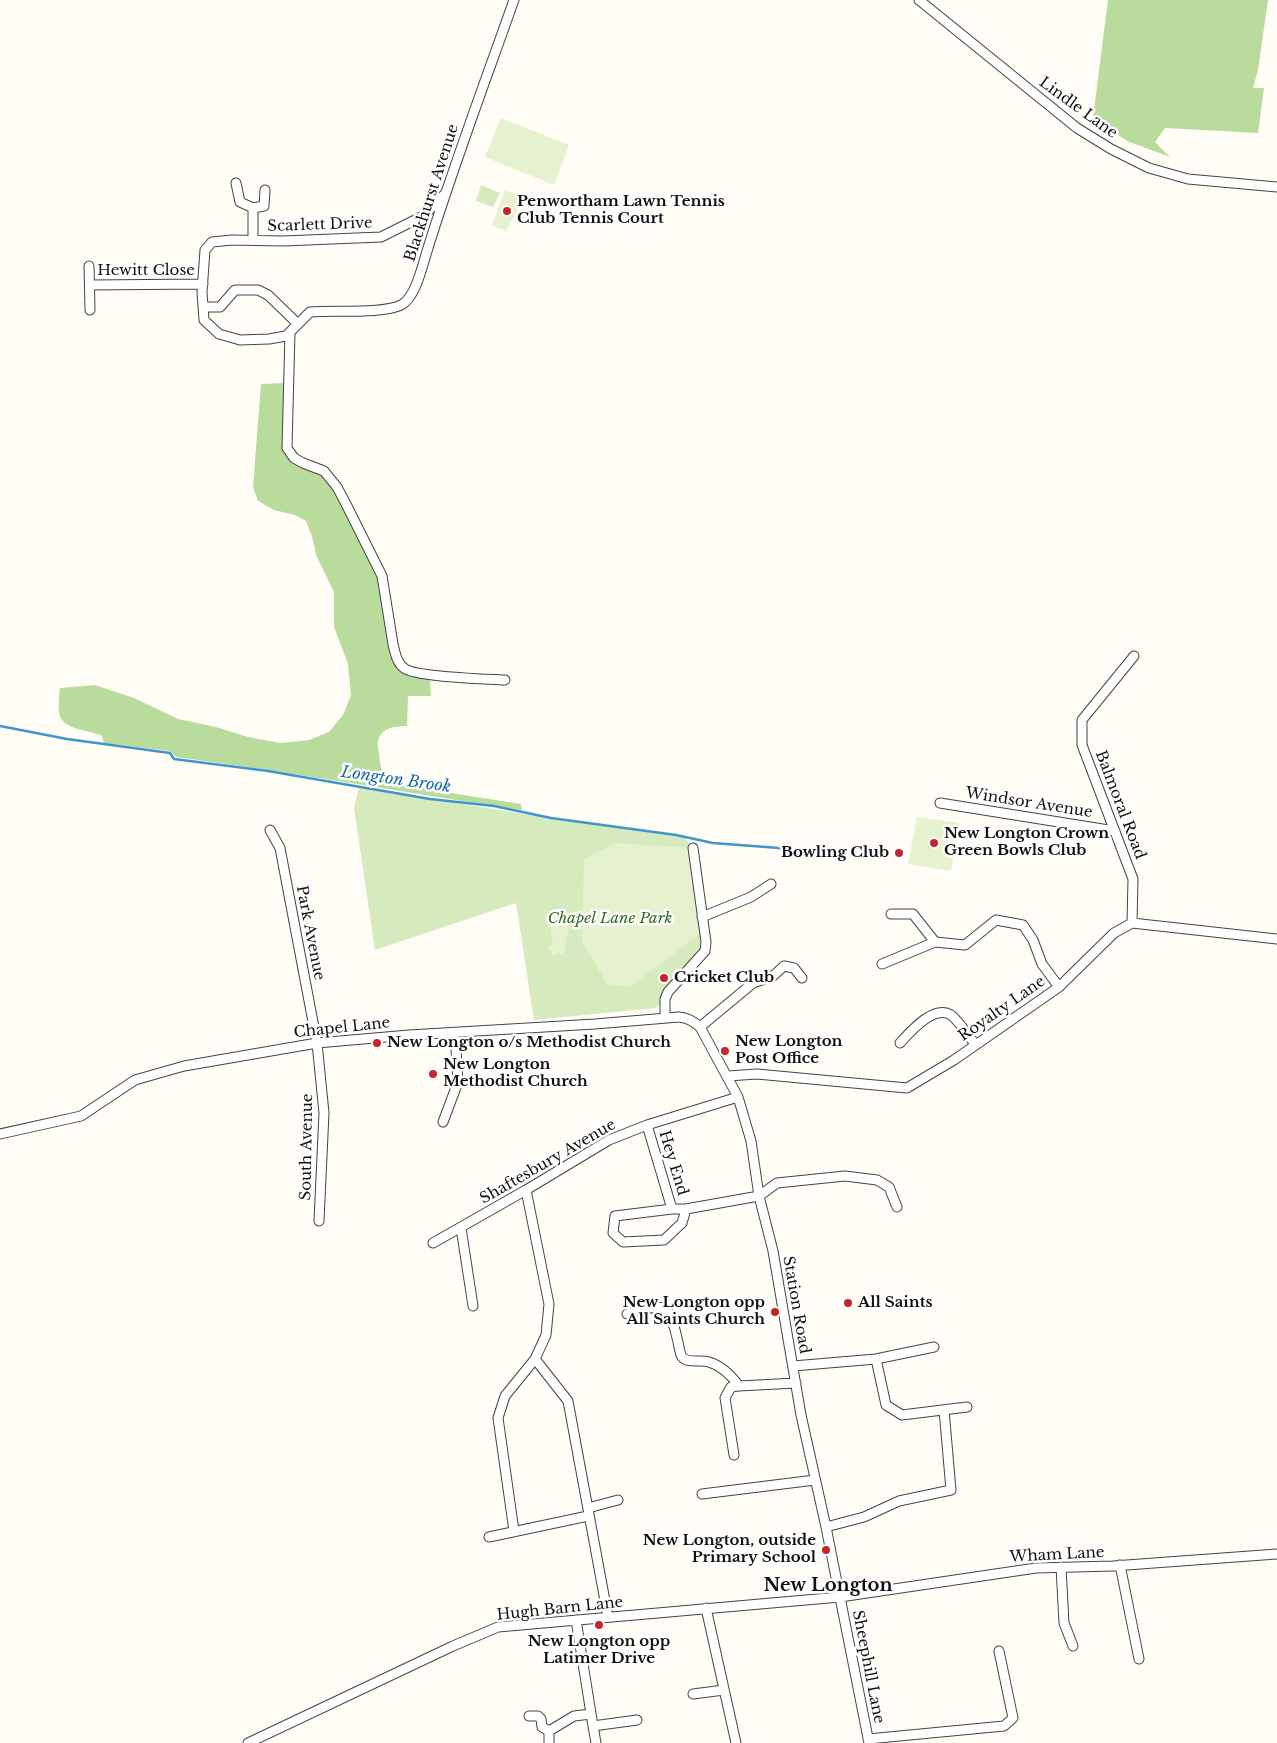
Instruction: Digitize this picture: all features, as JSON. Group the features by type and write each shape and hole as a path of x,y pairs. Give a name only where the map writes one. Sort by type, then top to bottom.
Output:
{"street":[{"name":"Blackhurst Avenue","path":"298,324 310,312 388,309 402,305 412,293 514,0"},
{"name":"Lindle Lane","path":"919,0 1077,128 1111,149 1149,168 1188,179 1277,186"},
{"path":"236,183 240,202 253,208 264,206 265,190"},
{"name":"Scarlett Drive","path":"203,284 205,250 212,242 381,237 423,216 445,194"},
{"path":"253,208 253,240"},
{"name":"Hewitt Close","path":"88,266 90,310"},
{"path":"203,284 203,307 204,320 219,334 240,340 269,340 286,336 298,324 268,295 258,290 235,290 220,307 203,307"},
{"name":"Hewitt Close","path":"90,285 203,284"},
{"path":"290,332 286,448 294,458 302,463 324,471 337,487 346,504 382,576 393,644 400,664 409,671 434,675 505,680"},
{"name":"Balmoral Road","path":"1132,923 1133,879 1082,746 1082,720 1134,656"},
{"name":"Windsor Avenue","path":"940,803 1115,831"},
{"name":"Park Avenue","path":"270,830 280,848 317,1043"},
{"path":"665,1018 665,999 668,992 706,950 693,848"},
{"path":"702,917 751,897 771,884"},
{"path":"891,914 912,914 935,942"},
{"path":"882,964 935,942 966,945 996,920 1023,925 1033,940 1042,964 1059,987"},
{"path":"1132,923 1277,939"},
{"name":"Royalty Lane","path":"728,1076 758,1074 907,1088 954,1060 1059,987 1114,933 1132,923"},
{"path":"700,1028 753,983 773,976 784,966 794,968 802,978"},
{"path":"900,1043 917,1025 936,1013 946,1012 952,1016 976,1045"},
{"name":"Chapel Lane","path":"0,1134 80,1116 136,1080 184,1066 317,1043 665,1018 686,1018 700,1028"},
{"name":"Station Road","path":"700,1028 738,1097 751,1141 759,1196 773,1251 796,1383 840,1597"},
{"path":"443,1122 458,1082 455,1033"},
{"name":"South Avenue","path":"317,1043 324,1113 319,1220"},
{"name":"Shaftesbury Avenue","path":"433,1243 609,1140 647,1125 738,1097"},
{"name":"Hey End","path":"647,1125 672,1209"},
{"path":"686,1209 682,1223 664,1240 624,1242 613,1234 615,1216 686,1209 759,1196 777,1183 845,1176 877,1180 889,1187 897,1207"},
{"path":"514,1531 498,1418 505,1396 535,1360 546,1335 549,1304 526,1190"},
{"path":"461,1228 473,1306"},
{"path":"628,1314 645,1309 666,1308 684,1359 689,1361 706,1361 715,1364 731,1375 739,1386"},
{"path":"793,1366 876,1359 934,1347"},
{"path":"876,1359 886,1405 902,1414 967,1407"},
{"path":"535,1360 568,1401 608,1617"},
{"path":"734,1456 725,1398 731,1388 796,1383"},
{"path":"826,1527 864,1517 899,1501 951,1490 944,1410"},
{"path":"702,1494 815,1480"},
{"path":"489,1537 588,1512 618,1500"},
{"name":"Wham Lane","path":"840,1597 1036,1568 1120,1566 1277,1554"},
{"path":"1120,1566 1139,1659"},
{"path":"1061,1567 1064,1623 1073,1646"},
{"name":"Hugh Barn Lane","path":"248,1743 498,1627 840,1597"},
{"name":"Sheephill Lane","path":"840,1597 868,1741"},
{"path":"706,1608 736,1743"},
{"path":"576,1620 594,1734 637,1720"},
{"path":"868,1741 1004,1726 1014,1718 999,1651"},
{"path":"692,1694 724,1690"},
{"path":"544,1731 574,1716 591,1714"},
{"path":"529,1716 538,1716 541,1719 542,1727 549,1743"}],"green space":[{"path":"1108,0 1268,0 1258,70 1253,88 1264,88 1258,133 1165,128 1155,142 1170,157 1127,141 1093,118"},
{"path":"501,118 569,145 554,185 485,157"},
{"path":"481,185 500,193 493,207 476,201"},
{"name":"Penwortham Lawn Tennis Club Tennis Court","path":"505,190 524,197 506,231 492,225"},
{"path":"285,383 284,446 319,472 334,486 379,576 394,660 428,678 430,681 431,696 408,696 407,726 390,728 380,736 378,747 383,773 387,779 438,791 521,804 522,810 176,757 170,751 104,743 102,736 76,729 65,723 61,718 59,712 60,688 95,685 134,698 178,719 216,727 248,737 281,743 309,740 329,732 343,715 351,695 348,664 334,627 334,592 316,555 312,536 306,521 295,515 274,510 258,501 253,487 261,384"},
{"name":"Chapel Lane Park","path":"359,787 530,815 684,837 693,848 706,947 656,1008 534,1020 516,903 375,950 354,808"},
{"name":"New Longton Crown Green Bowls Club","path":"917,817 959,823 951,871 908,864"},
{"path":"615,843 693,848 704,931 630,987 607,984 582,941 584,859"},
{"path":"565,913 571,917 566,943 563,946 566,950 561,955 559,953 553,956 548,947 553,943 549,919 552,915"}],"waterway":[{"name":"Longton Brook","path":"0,726 67,739 170,753 174,759 268,771 430,799 494,806 551,818 676,835 713,843 779,848 791,854"}],"place":[{"name":"Penwortham Lawn Tennis Club Tennis Court","path":"507,211"},
{"name":"New Longton Crown Green Bowls Club","path":"934,843"},
{"name":"Bowling Club","path":"899,853"},
{"name":"Cricket Club","path":"664,978"},
{"name":"New Longton o/s Methodist Church","path":"377,1043"},
{"name":"New Longton Post Office","path":"725,1051"},
{"name":"New Longton Methodist Church","path":"433,1074"},
{"name":"All Saints","path":"848,1303"},
{"name":"New Longton opp All Saints Church","path":"775,1312"},
{"name":"New Longton, outside Primary School","path":"826,1550"},
{"name":"New Longton opp Latimer Drive","path":"599,1625"}],"district":[{"name":"New Longton","path":"828,1586"}]}
